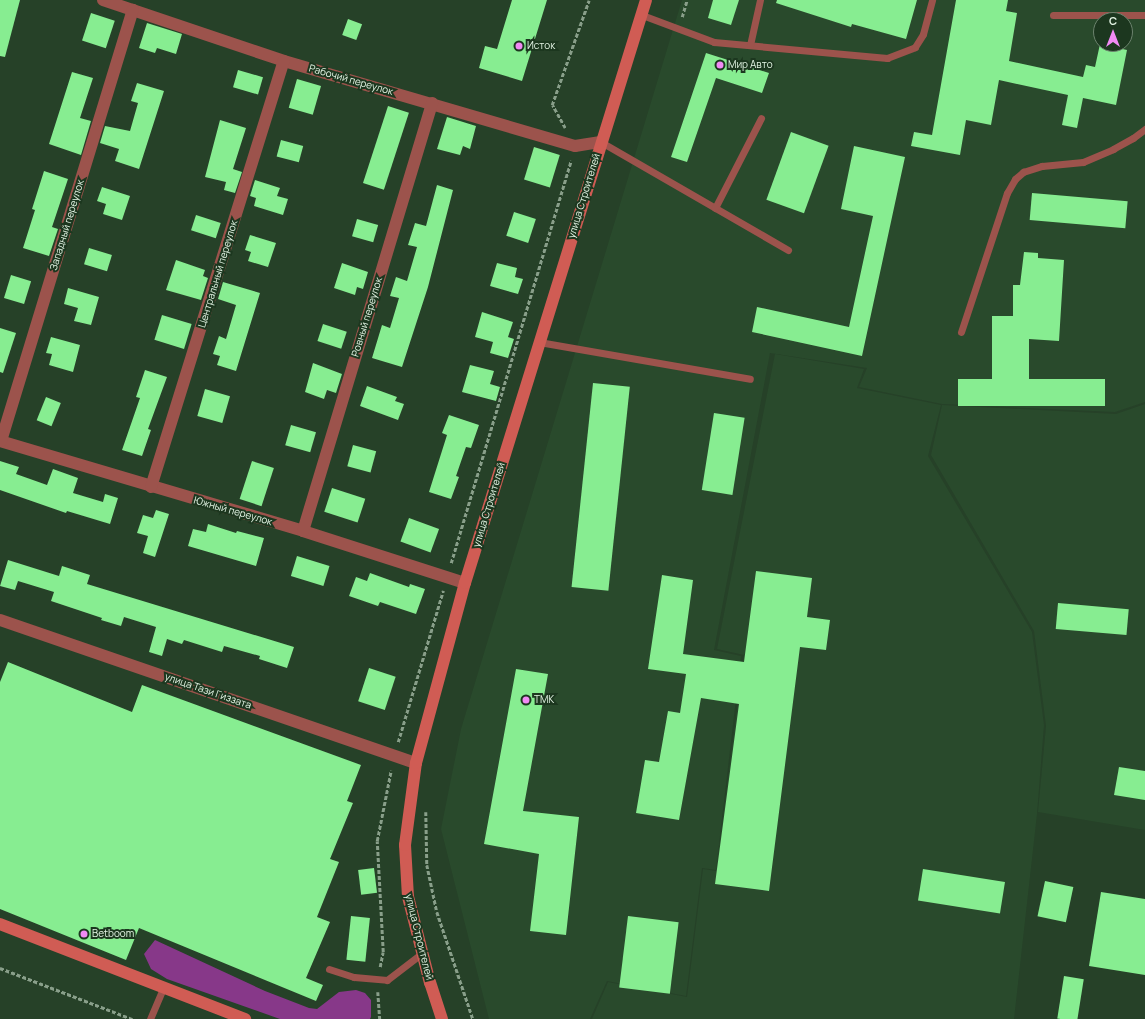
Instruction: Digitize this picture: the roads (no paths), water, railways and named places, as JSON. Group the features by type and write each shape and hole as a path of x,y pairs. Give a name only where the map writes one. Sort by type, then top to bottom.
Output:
{"street":[{"name":"Рабочий переулок","path":"103,0 284,61 575,146 601,142"},
{"name":"улица Строителей","path":"442,1019 422,953 408,897 405,845 416,763 465,583 646,0"},
{"name":"Западный переулок","path":"0,441 133,10"},
{"name":"Центральный переулок","path":"152,487 284,61"},
{"name":"Ровный переулок","path":"303,531 432,103"},
{"name":"Южный переулок","path":"0,441 303,531 465,583"},
{"name":"улица Тази Гиззата","path":"0,620 416,763"},
{"path":"0,924 164,986 245,1019"}],"lane":[{"path":"750,45 760,0"},
{"path":"642,15 714,42 887,58 915,47 923,34 932,0"},
{"path":"1053,15 1145,15"},
{"path":"715,208 761,118"},
{"path":"961,332 1007,193 1015,180 1023,172 1042,166 1083,162 1113,149 1133,138 1145,128"},
{"path":"601,142 788,250"},
{"path":"539,342 750,379"},
{"path":"329,969 354,977 387,980 422,953"},
{"path":"150,1019 164,986"}],"place":[{"name":"Исток","path":"519,46"},
{"name":"Мир Авто","path":"720,65"},
{"name":"ТМК","path":"526,700"},
{"name":"Betboom","path":"84,934"}]}
